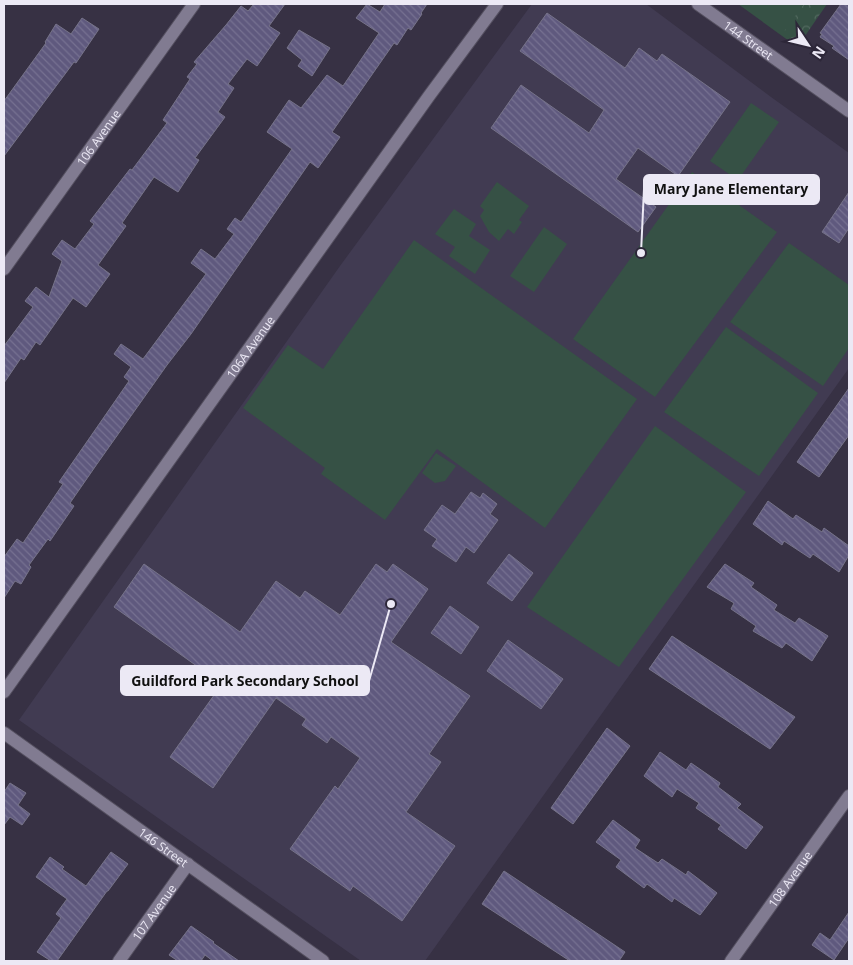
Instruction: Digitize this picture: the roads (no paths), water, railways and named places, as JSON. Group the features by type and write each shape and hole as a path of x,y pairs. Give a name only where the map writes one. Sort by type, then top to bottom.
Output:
{"street":[{"name":"106 Avenue","path":"4,269 194,4"},
{"name":"106A Avenue","path":"4,692 203,411 496,4"},
{"name":"144 Street","path":"698,4 849,111"},
{"name":"146 Street","path":"4,733 323,961"},
{"name":"108 Avenue","path":"731,961 849,796"},
{"name":"107 Avenue","path":"119,961 188,864"}],"place":[{"name":"Mary Jane Elementary","path":"641,253"},
{"name":"Guildford Park Secondary School","path":"391,604"}]}
